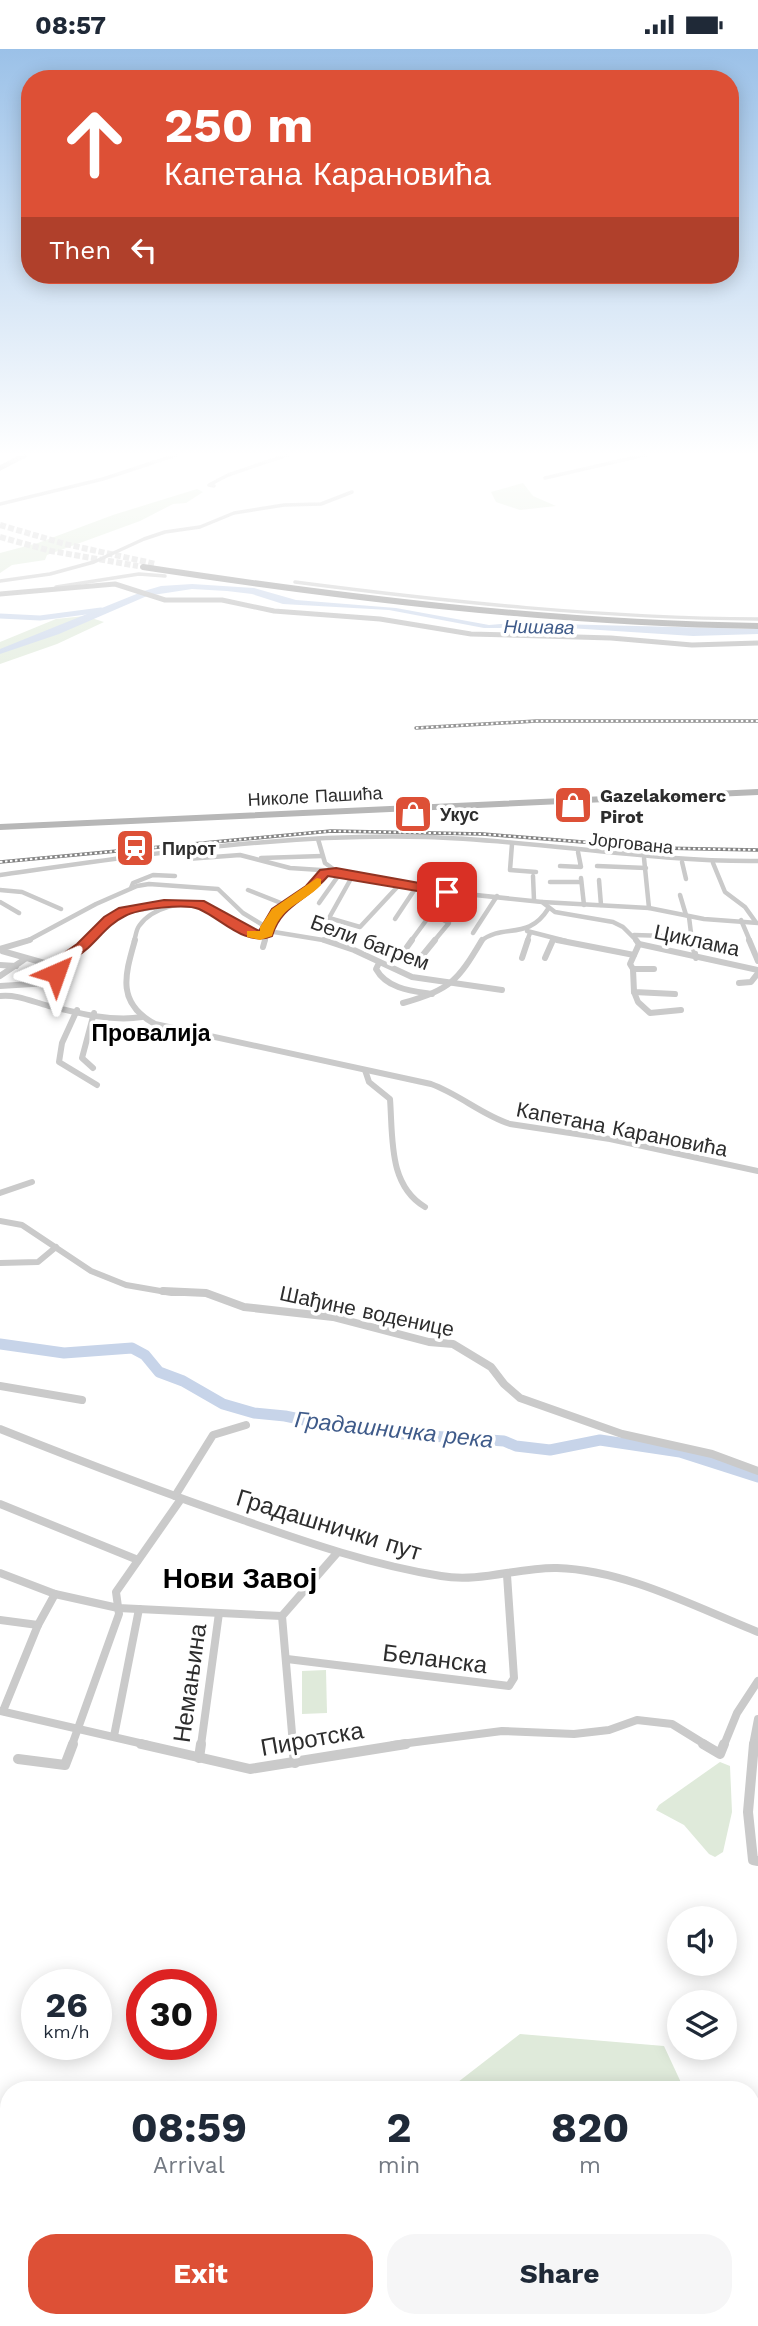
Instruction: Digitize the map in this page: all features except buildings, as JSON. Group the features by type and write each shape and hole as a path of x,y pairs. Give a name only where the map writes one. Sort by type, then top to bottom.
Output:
{"highway":[{"path":"156,563 411,602 498,612 613,621 758,622"},
{"path":"142,567 496,615 624,624 758,622"}],"main road":[{"path":"0,593 104,584 133,588 157,598 222,600 274,611 380,619 484,635 611,638 692,645 758,643"},
{"name":"Николе Пашића","path":"0,827 758,792"}],"street":[{"path":"0,581 50,574 98,560"},
{"path":"0,593 144,574 165,576"},
{"path":"295,582 429,601 519,610 758,622"},
{"name":"Јоргована","path":"0,875 107,859 318,839 427,837 682,862 758,861"},
{"path":"318,839 327,865 338,872"},
{"path":"512,844 510,870 535,874 534,900"},
{"name":"Јоргована","path":"560,866 580,867 578,852"},
{"path":"187,859 240,855 290,868 338,872 447,892 542,902 649,908 688,916 756,922"},
{"path":"259,859 322,856"},
{"path":"645,858 649,908"},
{"name":"Јоргована","path":"682,862 686,879"},
{"path":"713,863 725,892 748,909 756,922"},
{"path":"597,866 646,868"},
{"path":"263,947 275,913 310,889 325,872"},
{"path":"319,903 338,872"},
{"path":"132,889 133,883 153,875 175,876"},
{"path":"353,875 333,908 331,919 360,927 401,883"},
{"path":"550,882 581,880 584,905"},
{"path":"599,880 601,905"},
{"path":"0,950 24,943 96,904 132,889 155,884 218,889 243,913 267,930"},
{"path":"395,919 417,886"},
{"path":"0,890 22,892 61,909"},
{"path":"248,890 286,905"},
{"path":"407,947 447,892"},
{"path":"680,895 688,916 696,958"},
{"path":"473,933 497,896"},
{"path":"0,902 19,913"},
{"path":"522,958 528,932 548,909 542,902"},
{"path":"0,950 55,966 82,947 118,913 164,904 199,904 253,934 260,936 267,930"},
{"path":"142,1017 132,1005 124,980 135,935 149,916 172,905"},
{"name":"Циклама","path":"548,909 619,924 634,935 639,944 696,958 757,967 751,982 739,983"},
{"path":"748,909 758,909"},
{"path":"422,956 449,923 430,913"},
{"path":"741,921 757,967"},
{"name":"Бели багрем","path":"267,930 319,938 354,950 412,977 502,990"},
{"path":"403,1003 432,995 449,984 465,971 482,939 528,932 634,955"},
{"name":"Циклама","path":"634,935 667,936"},
{"path":"545,958 552,939"},
{"path":"639,944 630,964 638,1002 650,1013 681,1010"},
{"path":"0,976 25,959"},
{"path":"379,963 376,969 380,978 432,995"},
{"path":"0,965 16,966"},
{"path":"0,986 49,983 55,977 55,966"},
{"path":"633,969 654,969"},
{"path":"634,992 675,994"},
{"name":"Капетана Карановића","path":"0,996 10,995 45,1005 126,1020 142,1017 182,1032 443,1087 510,1124 610,1139 758,1171"},
{"path":"77,1010 62,1043 59,1062 97,1086"},
{"path":"93,1068 82,1058 94,1013"},
{"path":"365,1070 369,1083 390,1100 395,1161 404,1188 411,1198 425,1207"},
{"path":"0,1193 32,1182"},
{"name":"Шађине воденице","path":"0,1221 22,1225 91,1271 126,1285 172,1293 206,1293 244,1307 333,1317 429,1342 453,1345 491,1367 504,1384 520,1398 622,1434 712,1454 758,1471"},
{"path":"0,1263 32,1266 48,1258 56,1247"},
{"path":"2,1389 82,1399"},
{"path":"18,1759 65,1765 80,1730 119,1614 116,1593 214,1435 246,1425"},
{"name":"Градашнички пут","path":"0,1429 178,1497 337,1553 434,1576 507,1575 555,1568 571,1569 619,1579 758,1632"},
{"path":"0,1504 138,1560"},
{"path":"295,1763 282,1616 337,1553"},
{"path":"0,1573 55,1594 118,1608 282,1616"},
{"name":"Беланска","path":"287,1659 509,1686 514,1678 507,1575"},
{"path":"2,1711 38,1625 55,1594"},
{"path":"114,1735 139,1609"},
{"name":"Немањина","path":"199,1758 219,1613"},
{"path":"0,1620 38,1625"},
{"name":"Пиротска","path":"2,1711 80,1730 114,1735 250,1769 366,1749 502,1731 574,1734 608,1730 637,1720 672,1724 688,1731 720,1754 737,1713 758,1681"},
{"path":"758,1719 750,1755 751,1785 747,1826 750,1854 752,1860 758,1861"}],"green space":[{"path":"0,560 43,560 12,565 0,573"},
{"path":"85,616 104,622 57,644 0,664 0,642 56,619"},
{"path":"326,1670 327,1713 302,1714 302,1671"},
{"path":"720,1762 730,1766 732,1812 723,1852 715,1857 709,1854 684,1825 656,1810 659,1805"},
{"path":"520,2034 664,2046 667,2060 671,2060 680,2081 459,2081"}],"water":[{"name":"Нишава","path":"192,584 254,588 296,600 396,608 489,625 514,623 758,629 758,634 693,636 569,628 484,628 389,610 283,604 252,594 227,591 192,589 153,595 144,591 161,586"},
{"path":"139,593 147,596 59,634 0,654 0,649"}],"waterway":[{"path":"0,616 40,618 101,610"},
{"name":"Градашничка река","path":"0,1344 64,1353 132,1348 145,1355 159,1372 183,1381 223,1404 254,1413 285,1416 357,1431 504,1441 516,1446 550,1450 600,1440 680,1452 758,1477"}],"tunnel":[{"path":"105,560 138,566"},
{"path":"139,560 156,564"}],"railway":[{"path":"416,728 536,721 758,721"},
{"path":"0,862 331,831 483,834 658,848 758,850"}],"slow traffic":[{"path":"251,934 260,936 267,933 266,927 276,912 317,882"}],"place":[{"name":"Gazelakomerc Pirot","path":"573,805"},
{"name":"Укус","path":"413,814"},
{"name":"Пирот","path":"135,848"}],"district":[{"name":"Провалија","path":"151,1033"},
{"name":"Нови Завој","path":"240,1578"}],"route":[{"path":"56,973 55,966 82,947 109,920 123,911 164,904 199,904 247,932 260,936 267,933 266,927 280,908 310,889 325,872 336,871 447,892"}]}
